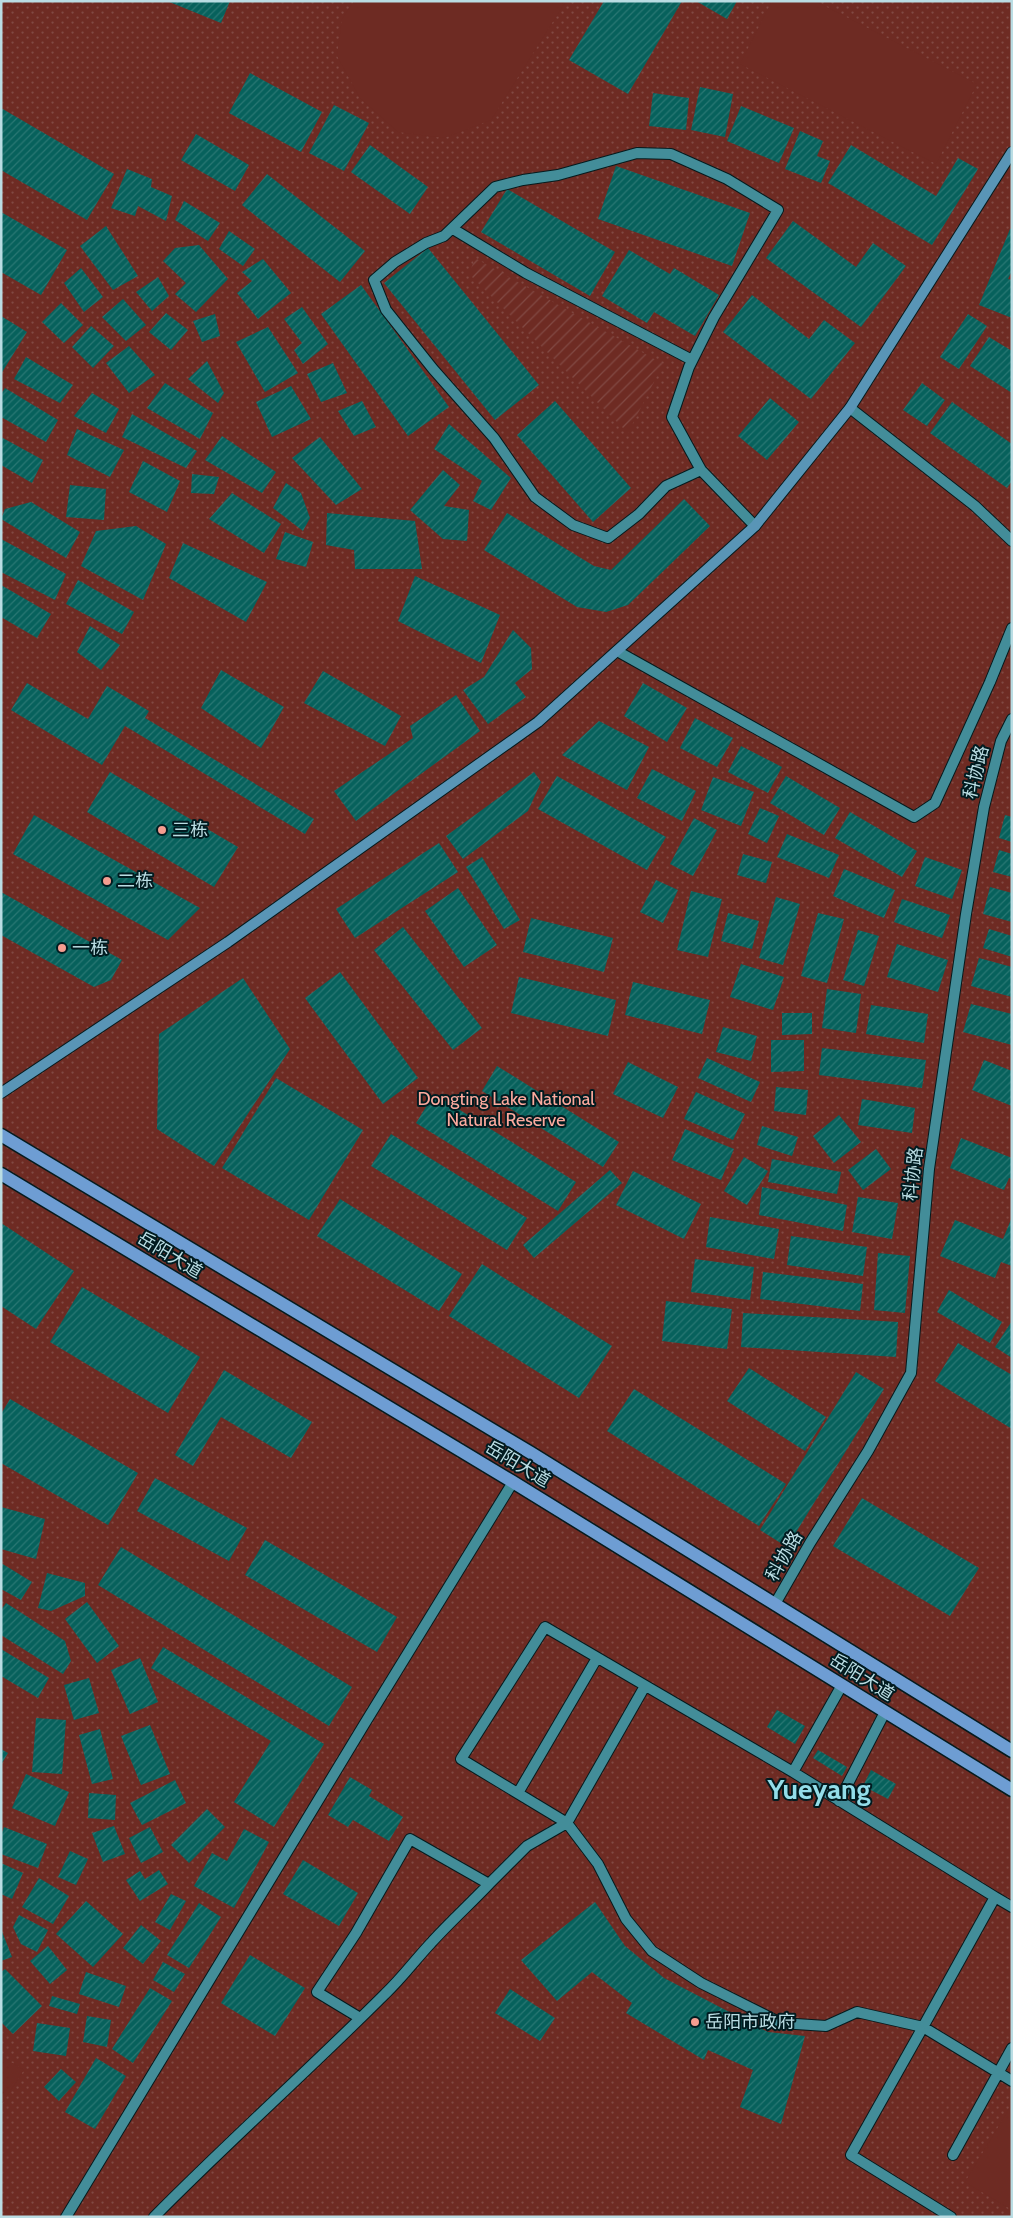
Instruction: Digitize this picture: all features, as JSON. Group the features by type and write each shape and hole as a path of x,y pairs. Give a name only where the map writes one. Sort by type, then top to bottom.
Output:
{"main road":[{"name":"岳阳大道","path":"1,1135 531,1453 1012,1751"},
{"name":"岳阳大道","path":"1,1174 514,1482 1012,1790"}],"street":[{"path":"1,1093 228,942 538,722 755,526 850,408 1012,152"},
{"path":"701,470 666,486 639,514 608,538 572,525 535,497 494,438 433,369 386,310 374,280 395,262 426,243 444,236 495,187 523,180 558,175 637,153 671,154 727,179 778,210 714,317 692,360 672,417 701,470 755,526"},
{"path":"453,229 526,273 692,360"},
{"path":"850,408 975,506 1012,541"},
{"path":"617,651 914,817 935,803 990,682 1012,628"},
{"name":"科协路","path":"774,1604 868,1452 911,1373 929,1169 965,922 984,807 1001,741 1012,718"},
{"path":"66,2217 370,1715 514,1482"},
{"path":"1012,1907 793,1772 545,1627 461,1759 567,1823 598,1864 626,1918 652,1951 700,1983 781,2023 826,2026 857,2012 923,2027 1012,2081"},
{"path":"518,1793 597,1658"},
{"path":"793,1772 842,1685"},
{"path":"154,2217 214,2156 302,2075 402,1978 431,1942 526,1846 567,1823 645,1686"},
{"path":"839,1801 885,1712"},
{"path":"360,2018 318,1992 356,1933 410,1839 489,1884"},
{"path":"951,2217 851,2155 995,1897"},
{"path":"953,2155 1012,2048"}],"green space":[{"name":"Dongting Lake National Natural Reserve","path":"1,1 1012,1 1012,2217 1,2217"},
{"path":"354,1 566,1 491,120 444,138 398,132 360,98 337,56 342,19"},
{"path":"772,1 815,1 977,84 936,164 740,64"},
{"path":"475,258 663,364 628,433 469,274"},
{"path":"1,2056 24,2070 1,2105"},
{"path":"1012,2104 1012,2210 965,2182"}],"building":[{"path":"167,1 230,1 221,23"},
{"path":"604,1 682,1 628,94 569,60"},
{"path":"696,1 737,1 727,19"},
{"path":"250,73 322,112 301,152 229,113"},
{"path":"700,87 733,94 725,137 691,130"},
{"path":"653,93 689,98 686,130 649,126"},
{"path":"334,105 369,123 344,171 309,153"},
{"path":"741,106 794,128 779,163 727,141"},
{"path":"1,108 114,174 87,220 1,170"},
{"path":"800,131 823,141 817,156 830,161 821,183 785,169"},
{"path":"196,134 249,165 235,191 181,160"},
{"path":"370,145 428,187 410,214 351,172"},
{"path":"851,145 936,196 958,158 978,169 932,245 828,183"},
{"path":"616,166 750,213 732,266 598,219"},
{"path":"127,169 152,179 151,187 172,196 166,221 138,206 135,216 111,208"},
{"path":"267,174 365,251 340,282 242,205"},
{"path":"507,189 615,252 590,296 481,232"},
{"path":"184,201 220,223 208,241 175,220"},
{"path":"1,212 67,250 41,295 1,272"},
{"path":"793,221 856,267 873,243 906,266 861,327 766,258"},
{"path":"106,226 138,276 113,290 80,246"},
{"path":"1010,229 1012,229 1012,271 1008,279 1012,280 1012,318 979,305"},
{"path":"229,231 255,249 243,266 219,249"},
{"path":"199,245 228,279 196,312 175,294 186,283 163,261 175,248"},
{"path":"428,248 539,385 495,420 384,283"},
{"path":"629,250 670,274 674,268 719,295 695,336 654,312 647,323 602,296"},
{"path":"263,259 291,293 258,319 237,293 252,281 242,272"},
{"path":"81,268 103,297 84,312 64,283"},
{"path":"158,277 169,296 152,311 136,292"},
{"path":"361,285 449,407 408,436 321,314"},
{"path":"752,295 809,339 824,320 855,343 811,399 723,332"},
{"path":"123,299 146,325 126,341 102,317"},
{"path":"61,303 83,325 64,343 42,322"},
{"path":"302,307 328,344 303,364 294,350 302,343 284,319"},
{"path":"166,313 188,330 171,350 149,332"},
{"path":"215,314 220,336 202,342 193,321"},
{"path":"968,314 987,326 959,369 940,357"},
{"path":"1,316 27,332 1,374"},
{"path":"91,326 114,346 93,368 72,347"},
{"path":"268,327 298,373 265,392 236,342"},
{"path":"989,337 1012,351 1012,393 970,366"},
{"path":"129,346 155,375 129,393 106,363"},
{"path":"26,357 73,385 60,403 14,379"},
{"path":"207,361 224,393 218,403 188,379"},
{"path":"333,363 347,393 321,402 307,374"},
{"path":"165,383 213,413 200,439 147,408"},
{"path":"922,383 945,400 927,426 903,410"},
{"path":"291,386 311,419 272,437 256,402"},
{"path":"5,388 58,420 46,442 1,417 1,394"},
{"path":"92,393 119,409 106,433 74,416"},
{"path":"770,398 799,422 767,460 738,436"},
{"path":"362,401 376,427 354,436 338,411"},
{"path":"555,401 631,488 593,522 517,435"},
{"path":"952,402 1012,444 1012,481 1007,488 930,433"},
{"path":"132,414 197,451 186,468 122,437"},
{"path":"449,424 511,478 491,510 473,501 482,481 434,449"},
{"path":"77,429 124,450 110,477 67,455"},
{"path":"222,436 276,472 262,493 205,460"},
{"path":"1,437 43,460 32,483 1,465"},
{"path":"320,437 362,489 336,505 292,458"},
{"path":"143,461 180,481 167,512 129,492"},
{"path":"443,470 460,485 444,506 469,510 467,541 443,539 410,510"},
{"path":"192,474 219,477 214,494 191,493"},
{"path":"286,483 301,493 310,518 303,531 273,508"},
{"path":"70,485 106,489 104,520 66,517"},
{"path":"232,493 281,524 264,553 209,519"},
{"path":"684,499 710,526 628,605 606,612 577,607 484,550 507,513 594,566 611,570"},
{"path":"31,502 80,532 66,558 1,519 5,509"},
{"path":"327,513 415,521 422,569 355,569 354,550 326,545"},
{"path":"136,526 166,544 143,600 81,566 96,531"},
{"path":"285,532 313,542 306,567 276,559"},
{"path":"1,539 66,574 55,600 1,572"},
{"path":"183,543 267,582 246,622 169,578"},
{"path":"415,576 500,615 481,663 398,621"},
{"path":"78,580 134,612 122,634 66,604"},
{"path":"1,585 51,614 37,638 1,617"},
{"path":"90,626 120,645 101,670 77,652"},
{"path":"513,630 531,648 532,669 515,683 526,697 488,724 463,690 484,677"},
{"path":"221,670 284,707 261,748 201,708"},
{"path":"323,671 401,716 385,746 304,703"},
{"path":"27,683 88,719 107,686 149,711 145,718 314,819 305,834 125,726 102,765 11,710"},
{"path":"643,683 687,708 667,742 624,716"},
{"path":"456,695 480,731 356,821 334,791 413,738 410,726"},
{"path":"695,718 733,738 717,767 680,748"},
{"path":"599,721 649,747 627,790 562,755"},
{"path":"741,746 782,767 768,793 728,772"},
{"path":"652,769 696,791 682,821 637,798"},
{"name":"三栋","path":"110,772 238,847 214,887 87,812"},
{"path":"534,772 541,782 528,811 463,859 446,836"},
{"path":"557,776 666,837 647,870 538,809"},
{"path":"786,776 840,808 824,835 770,803"},
{"path":"713,777 754,792 741,826 701,810"},
{"path":"760,808 779,816 767,843 748,834"},
{"path":"850,812 917,851 902,877 835,838"},
{"name":"二栋","path":"34,815 200,908 168,940 13,854"},
{"path":"1005,815 1012,817 1012,842 999,838"},
{"path":"694,818 717,830 693,876 670,864"},
{"path":"787,834 839,855 829,878 777,857"},
{"path":"439,843 458,872 355,938 336,909"},
{"path":"999,850 1012,854 1012,877 993,872"},
{"path":"743,854 772,862 766,883 737,875"},
{"path":"482,857 520,920 504,929 466,867"},
{"path":"925,857 962,870 952,899 915,886"},
{"path":"844,869 895,890 884,918 833,896"},
{"path":"656,880 678,890 663,923 640,912"},
{"path":"990,887 1012,893 1012,922 983,914"},
{"path":"458,888 497,945 464,967 425,911"},
{"path":"691,891 722,899 708,957 677,950"},
{"name":"一栋","path":"1,892 122,960 111,980 94,987 1,935"},
{"path":"776,897 800,904 783,965 759,958"},
{"path":"902,899 950,915 942,938 894,922"},
{"path":"728,913 759,921 752,949 721,941"},
{"path":"818,913 844,919 827,983 801,976"},
{"path":"531,918 613,938 604,972 523,952"},
{"path":"403,927 482,1028 453,1050 374,950"},
{"path":"989,929 1012,936 1012,957 983,948"},
{"path":"858,930 879,936 864,986 843,980"},
{"path":"897,944 948,960 938,992 887,977"},
{"path":"979,958 1012,967 1012,997 971,986"},
{"path":"741,964 784,977 773,1010 730,997"},
{"path":"340,972 418,1078 383,1104 305,998"},
{"path":"519,977 616,1000 608,1036 511,1013"},
{"path":"243,978 290,1049 214,1166 157,1129 159,1034"},
{"path":"633,982 710,1000 702,1034 625,1015"},
{"path":"827,989 861,994 856,1033 822,1028"},
{"path":"971,1004 1012,1014 1012,1045 963,1032"},
{"path":"871,1005 928,1014 924,1043 866,1034"},
{"path":"782,1013 812,1013 812,1034 782,1035"},
{"path":"723,1027 757,1036 751,1061 716,1052"},
{"path":"771,1040 804,1040 804,1071 771,1072"},
{"path":"822,1048 926,1060 922,1088 819,1075"},
{"path":"707,1058 760,1082 751,1102 698,1078"},
{"path":"984,1060 1012,1071 1012,1106 972,1090"},
{"path":"628,1062 678,1087 663,1118 613,1094"},
{"path":"497,1066 619,1142 603,1167 482,1091"},
{"path":"276,1078 363,1130 309,1220 222,1168"},
{"path":"776,1087 808,1090 806,1115 774,1111"},
{"path":"696,1092 745,1114 733,1140 684,1119"},
{"path":"434,1094 576,1182 558,1211 416,1123"},
{"path":"862,1099 915,1108 912,1133 858,1125"},
{"path":"839,1115 861,1142 834,1163 813,1136"},
{"path":"762,1126 798,1137 792,1156 757,1145"},
{"path":"685,1129 734,1149 721,1180 672,1160"},
{"path":"391,1134 527,1218 507,1250 371,1166"},
{"path":"961,1138 1012,1158 1012,1179 1009,1178 1004,1190 950,1168"},
{"path":"876,1149 891,1169 863,1190 848,1170"},
{"path":"744,1157 768,1171 747,1205 724,1191"},
{"path":"772,1159 841,1172 837,1194 768,1182"},
{"path":"610,1170 622,1183 534,1258 523,1245"},
{"path":"633,1171 701,1204 684,1239 616,1205"},
{"path":"762,1187 847,1205 843,1231 759,1215"},
{"path":"858,1197 898,1203 892,1239 852,1232"},
{"path":"340,1199 462,1274 439,1311 317,1236"},
{"path":"710,1217 779,1229 774,1259 706,1247"},
{"path":"1012,1217 1012,1266 1001,1262 995,1278 940,1256 955,1220 1003,1239"},
{"path":"1,1223 74,1271 36,1329 1,1306"},
{"path":"791,1236 867,1247 863,1276 787,1265"},
{"path":"878,1253 910,1256 905,1313 874,1310"},
{"path":"695,1259 754,1267 750,1300 691,1292"},
{"path":"482,1264 612,1346 579,1398 449,1316"},
{"path":"763,1272 863,1284 860,1311 760,1299"},
{"path":"82,1287 200,1357 168,1413 50,1342"},
{"path":"949,1290 1002,1322 990,1343 937,1312"},
{"path":"666,1301 732,1309 727,1349 662,1341"},
{"path":"743,1313 898,1322 896,1357 741,1347"},
{"path":"1012,1321 1012,1358 995,1347"},
{"path":"958,1343 1012,1375 1012,1429 935,1381"},
{"path":"749,1368 826,1417 805,1451 727,1401"},
{"path":"224,1370 312,1422 291,1458 221,1417 193,1466 175,1455"},
{"path":"856,1372 884,1389 787,1547 760,1530"},
{"path":"634,1389 786,1484 759,1526 607,1431"},
{"path":"10,1399 138,1473 108,1525 1,1463 1,1414"},
{"path":"155,1478 247,1528 229,1561 137,1511"},
{"path":"862,1498 979,1568 950,1616 833,1546"},
{"path":"1,1507 45,1519 36,1559 1,1549"},
{"path":"265,1540 397,1617 377,1652 245,1575"},
{"path":"121,1547 352,1687 329,1726 98,1585"},
{"path":"1,1563 32,1582 21,1600 1,1589"},
{"path":"47,1573 85,1583 85,1596 51,1611 38,1608"},
{"path":"87,1602 119,1646 97,1663 65,1619"},
{"path":"6,1603 65,1641 71,1661 63,1674 1,1635 1,1610"},
{"path":"163,1647 324,1744 274,1827 234,1802 271,1741 151,1668"},
{"path":"1,1649 49,1678 38,1698 1,1676"},
{"path":"140,1658 158,1702 130,1714 111,1670"},
{"path":"89,1678 99,1713 74,1720 64,1685"},
{"path":"777,1710 805,1726 795,1744 767,1727"},
{"path":"36,1718 66,1720 62,1774 32,1772"},
{"path":"150,1725 170,1774 141,1785 121,1736"},
{"path":"100,1729 113,1779 92,1784 79,1735"},
{"path":"1,1749 8,1753 1,1765"},
{"path":"818,1750 847,1767 842,1776 813,1758"},
{"path":"871,1770 896,1784 888,1799 863,1786"},
{"path":"26,1774 69,1792 55,1826 12,1808"},
{"path":"350,1777 372,1790 369,1796 403,1817 389,1841 353,1820 348,1827 328,1815"},
{"path":"175,1780 186,1803 142,1825 130,1803"},
{"path":"89,1793 116,1795 115,1820 88,1818"},
{"path":"207,1809 225,1827 189,1863 171,1845"},
{"path":"114,1826 125,1854 103,1862 92,1833"},
{"path":"4,1827 47,1844 38,1868 1,1854 1,1835"},
{"path":"150,1827 163,1852 141,1863 129,1838"},
{"path":"244,1829 269,1842 234,1908 194,1886 212,1853 227,1861"},
{"path":"70,1851 88,1859 76,1885 58,1877"},
{"path":"303,1860 358,1893 339,1926 283,1894"},
{"path":"1,1863 23,1873 12,1899 1,1894"},
{"path":"159,1870 168,1884 140,1901 126,1880 140,1871 145,1879"},
{"path":"39,1878 69,1896 53,1924 22,1907"},
{"path":"171,1894 186,1901 170,1930 155,1922"},
{"path":"86,1901 123,1934 93,1967 56,1934"},
{"name":"岳阳市政府","path":"595,1902 625,1946 664,1978 768,2032 805,2036 781,2124 740,2107 753,2070 708,2050 704,2060 626,2013 632,2003 592,1972 557,2001 521,1960"},
{"path":"199,1903 221,1917 189,1968 167,1955"},
{"path":"19,1915 48,1930 37,1952 21,1944 13,1927"},
{"path":"141,1925 161,1941 143,1964 123,1948"},
{"path":"1,1929 12,1957 1,1961"},
{"path":"48,1946 67,1970 50,1984 30,1961"},
{"path":"250,1955 305,1988 275,2036 221,2003"},
{"path":"163,1962 185,1974 174,1992 153,1980"},
{"path":"5,1969 42,2006 13,2034 1,2022 1,1972"},
{"path":"86,1972 126,1986 119,2007 79,1994"},
{"path":"150,1988 172,2001 133,2063 112,2049"},
{"path":"510,1989 555,2018 540,2041 495,2013"},
{"path":"52,1996 80,2004 77,2014 49,2006"},
{"path":"87,2016 111,2020 107,2047 83,2042"},
{"path":"37,2023 70,2028 66,2056 33,2051"},
{"path":"96,2058 126,2076 95,2129 65,2112"},
{"path":"61,2069 76,2082 59,2101 44,2087"}],"place":[{"name":"三栋","path":"162,830"},
{"name":"二栋","path":"107,881"},
{"name":"一栋","path":"62,948"},
{"name":"岳阳市政府","path":"695,2022"}],"district":[{"name":"Yueyang","path":"819,1789"}]}
